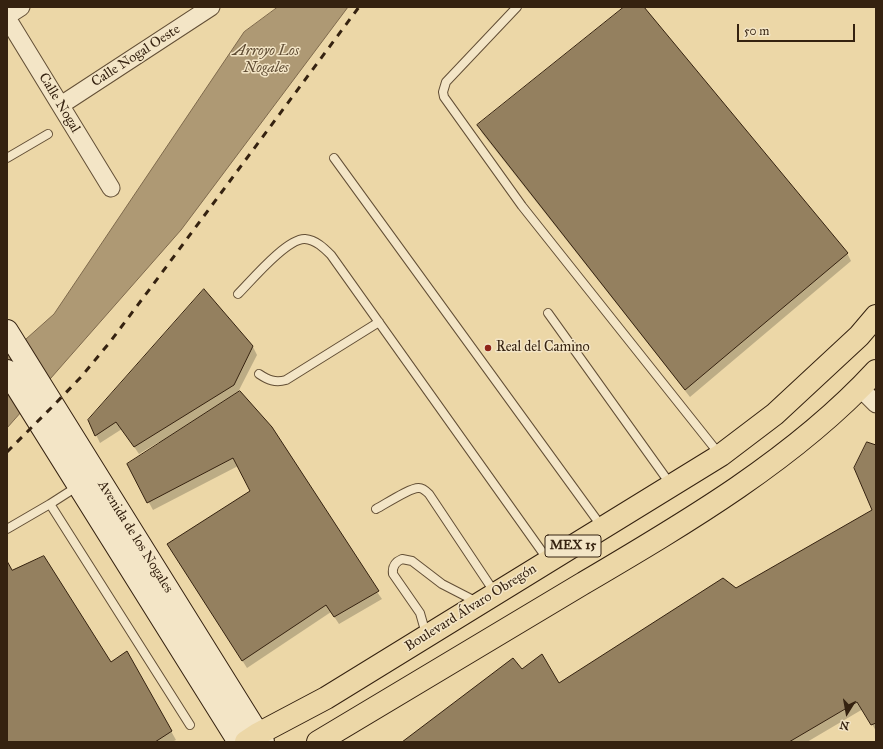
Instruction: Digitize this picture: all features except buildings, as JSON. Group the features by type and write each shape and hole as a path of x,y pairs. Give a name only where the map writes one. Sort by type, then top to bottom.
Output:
{"highway":[{"name":"Boulevard Álvaro Obregón","path":"251,740 326,698 721,455 775,414 848,346 876,316"},
{"name":"MEX 15","path":"318,742 670,532 761,470 804,438 860,388 876,371"}],"main road":[{"name":"Avenida de los Nogales","path":"10,336 251,740"},
{"name":"Avenida de los Nogales","path":"7,371 78,486 251,740"}],"street":[{"path":"7,17 21,7"},
{"name":"Calle Nogal Oeste","path":"61,105 211,7"},
{"name":"Calle Nogal","path":"7,17 111,188"},
{"path":"860,388 876,404"}],"lane":[{"path":"517,7 446,82 443,92 444,97 522,206 721,455"},
{"path":"7,158 48,134"},
{"path":"334,158 602,528"},
{"path":"238,294 280,251 291,243 300,239 306,239 323,247 331,255 549,561"},
{"path":"548,313 671,486"},
{"path":"259,374 273,381 280,382 286,380 379,322"},
{"path":"7,529 78,486"},
{"path":"376,510 412,489 420,488 429,494 487,599"},
{"path":"50,504 190,725"},
{"path":"427,636 420,613 393,574 393,569 399,560 402,559 412,561 442,584 487,599"}],"water":[{"name":"Arroyo Los Nogales","path":"278,7 348,7 181,230 7,428 7,356 54,314 244,32"}],"railway":[{"path":"7,452 81,377 110,342 359,7"}],"place":[{"name":"Real del Camino","path":"488,348"}]}
